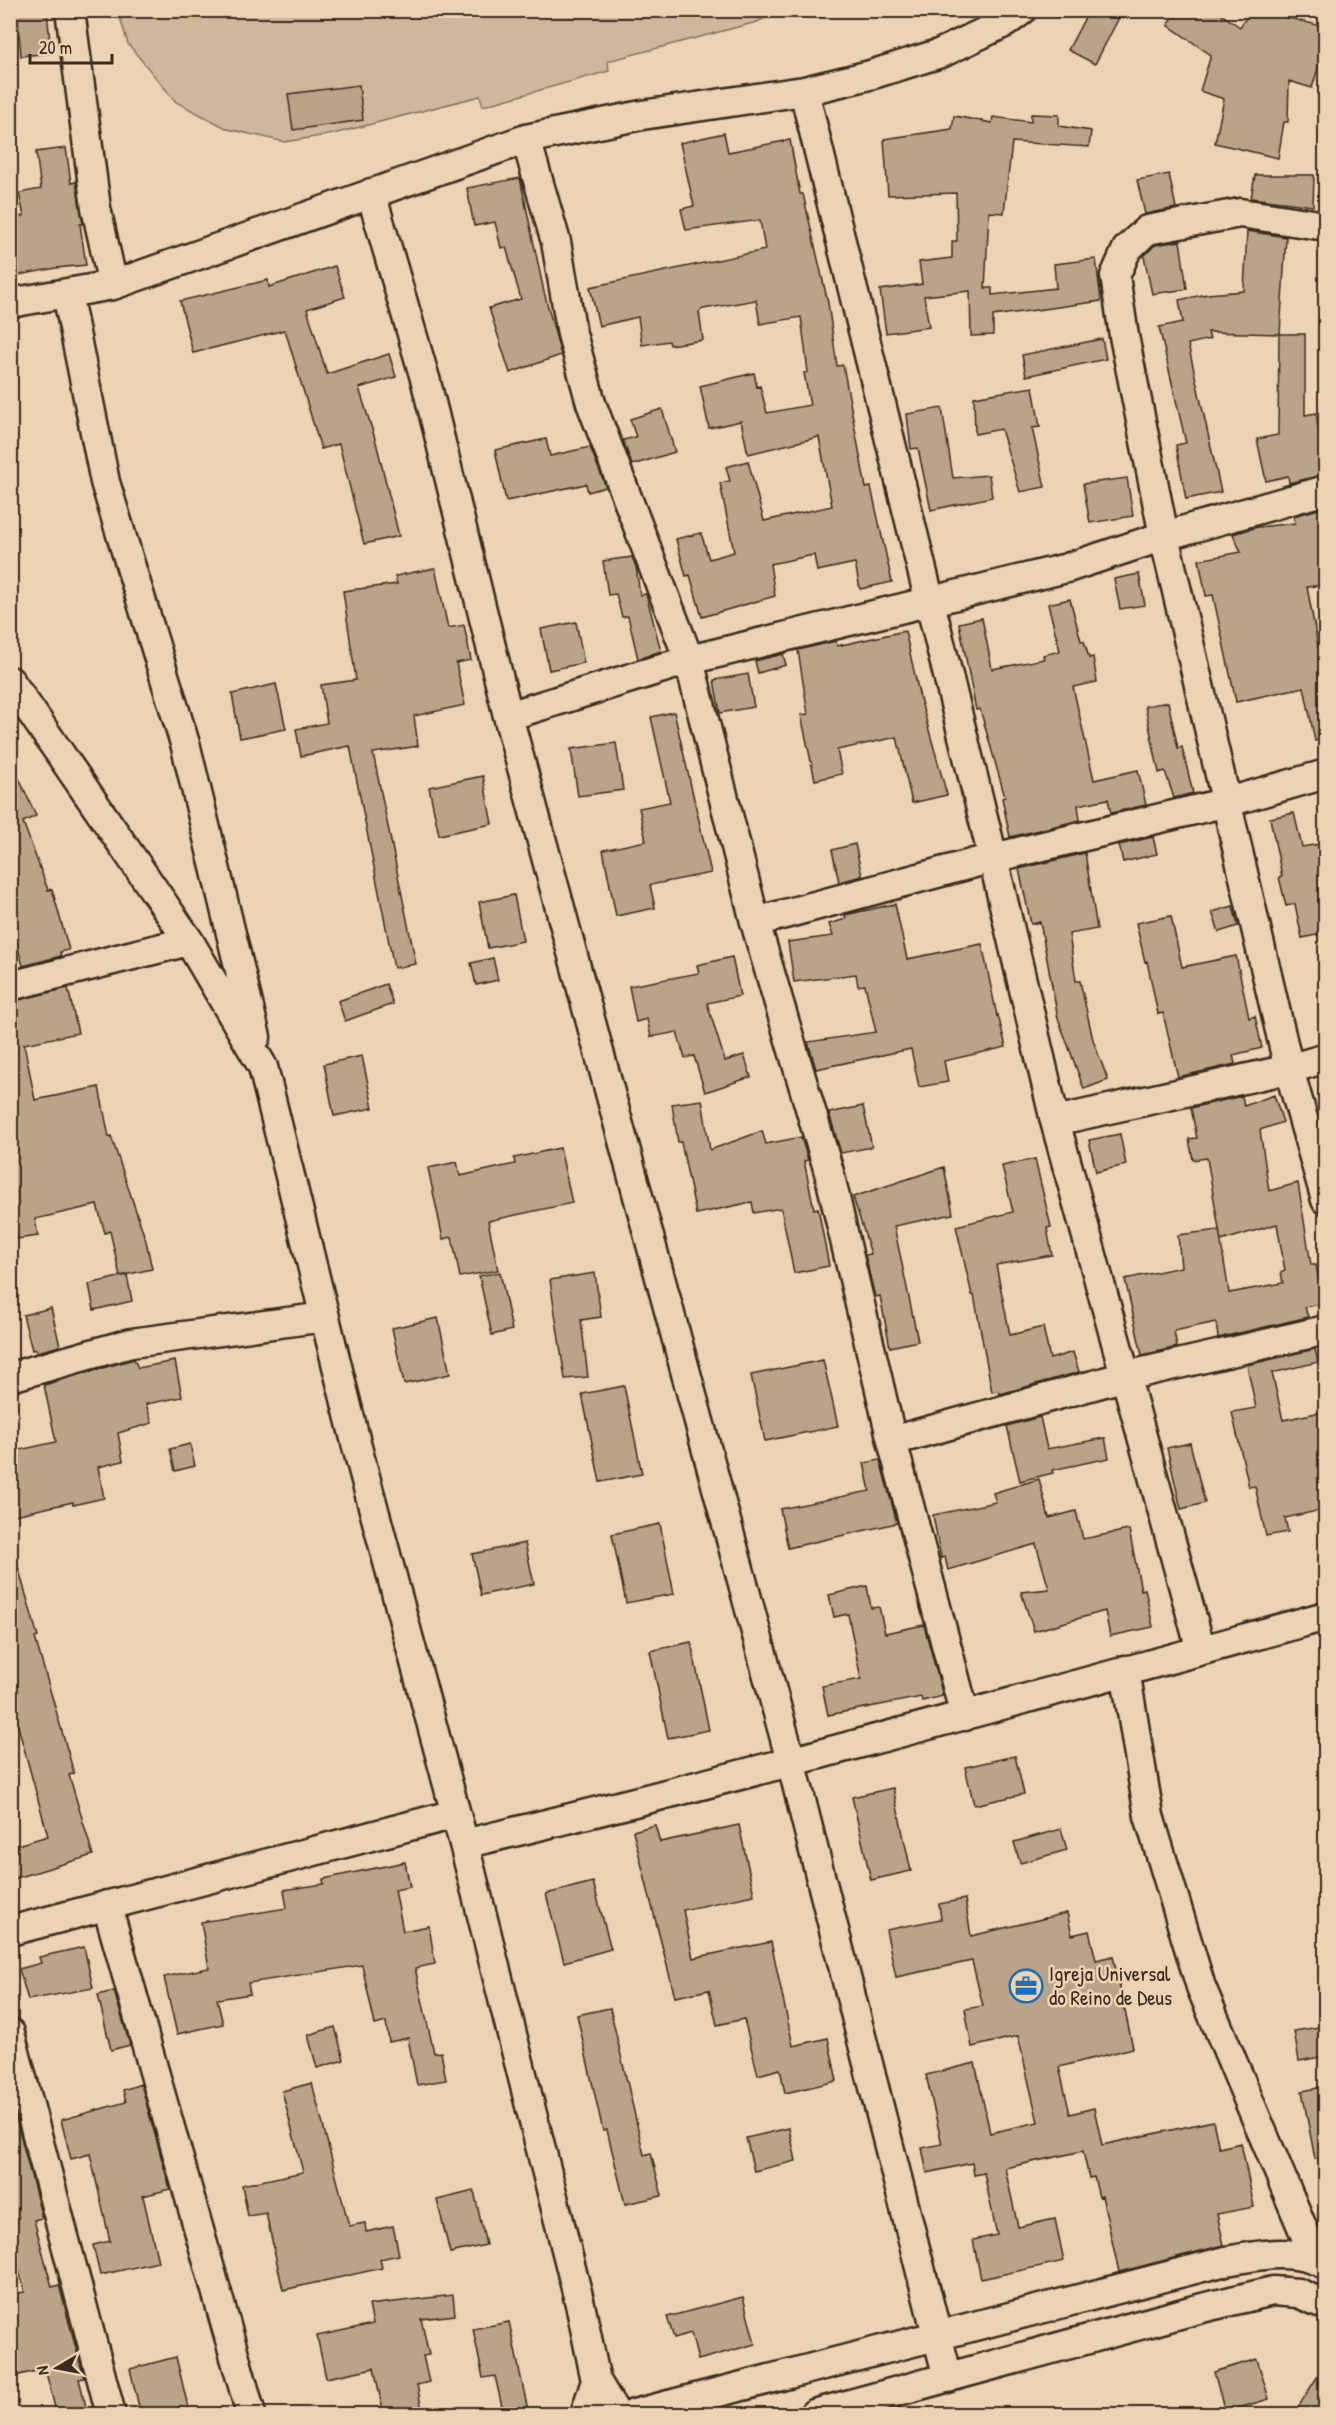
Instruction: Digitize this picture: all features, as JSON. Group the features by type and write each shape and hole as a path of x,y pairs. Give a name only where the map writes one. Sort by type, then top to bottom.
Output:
{"street":[{"path":"70,10 96,208 113,285"},
{"path":"10,303 113,285 526,139 642,116 804,91 870,75 941,53 1006,22 1023,10"},
{"path":"804,91 993,858 1055,1121 1200,1650"},
{"path":"526,139 556,242 572,334 591,403 689,660 755,922 829,1172 892,1441 964,1716"},
{"path":"371,193 426,382 508,716 791,1761 939,2335 948,2378"},
{"path":"1326,226 1240,213 1147,230 1127,249 1115,276 1124,336 1164,536 1289,1069 1326,1200"},
{"path":"67,292 105,482 186,747 325,1317 464,1844 579,2304 596,2381 616,2415"},
{"path":"508,716 689,660 1067,568 1164,536 1326,490"},
{"path":"10,681 189,941 263,1067"},
{"path":"755,922 993,858 1228,802 1326,774"},
{"path":"10,986 189,941"},
{"path":"1055,1121 1289,1069 1326,1058"},
{"path":"10,1377 131,1343 325,1317"},
{"path":"892,1441 1125,1377 1326,1330"},
{"path":"464,1844 632,1804 964,1716 1326,1616"},
{"path":"1125,1670 1149,1816 1202,1987 1321,2263"},
{"path":"10,1931 455,1814"},
{"path":"107,1905 251,2415"},
{"path":"10,2033 111,2415"},
{"path":"634,2415 1226,2260 1282,2252 1321,2263"},
{"path":"1150,2280 1159,2320"},
{"path":"814,2415 1273,2291 1298,2292 1326,2305"},
{"path":"585,2415 596,2381"}],"shaded area":[{"path":"118,11 778,11 757,22 608,61 609,71 483,106 480,96 333,134 285,142 228,129 176,102 128,44"}],"building":[{"path":"17,10 47,10 51,53 21,56"},
{"path":"1089,10 1123,10 1095,64 1068,50"},
{"path":"1178,10 1215,10 1240,27 1251,10 1282,10 1280,16 1326,27 1326,69 1319,65 1312,88 1289,81 1288,122 1284,122 1278,158 1215,143 1224,99 1200,91 1211,55 1168,25"},
{"path":"359,85 363,120 293,130 288,94"},
{"path":"1031,114 1059,115 1059,126 1091,131 1089,147 1012,142 1004,213 989,212 985,288 992,288 992,295 1056,288 1054,264 1096,259 1101,301 993,316 993,335 971,336 970,291 924,296 929,327 886,333 880,290 922,284 919,262 952,258 952,241 957,241 956,193 888,195 884,139 952,129 954,116 992,123 993,117 1031,122"},
{"path":"724,133 728,152 790,140 800,194 803,194 828,303 837,366 843,365 866,488 871,487 892,582 860,589 855,563 817,571 814,555 770,564 775,596 702,617 690,575 686,576 676,539 701,533 709,559 734,552 720,483 730,481 726,467 748,461 764,521 832,506 819,437 748,454 741,421 709,428 700,386 754,373 767,413 810,405 804,373 808,372 801,317 760,324 756,300 703,309 699,312 703,340 670,345 669,341 642,345 638,317 599,326 590,287 765,250 760,220 686,230 681,209 694,206 680,143"},
{"path":"66,148 71,183 76,182 83,224 80,224 86,265 14,276 10,258 10,219 24,216 19,193 41,189 36,152"},
{"path":"1169,174 1176,208 1145,214 1137,180"},
{"path":"1255,175 1314,175 1313,206 1251,198"},
{"path":"520,178 544,292 561,355 510,373 489,308 521,299 506,247 501,248 495,222 474,226 467,188"},
{"path":"1247,231 1286,237 1280,334 1305,334 1305,415 1316,413 1326,474 1289,483 1288,476 1266,481 1257,439 1278,435 1279,334 1208,332 1210,339 1188,344 1221,492 1186,499 1176,445 1186,443 1159,327 1183,322 1179,300 1207,294 1244,291"},
{"path":"1180,241 1187,289 1152,294 1144,256 1155,245"},
{"path":"335,266 345,297 307,309 327,374 389,354 396,377 359,388 376,442 399,536 364,544 339,444 321,449 285,330 193,353 180,301 268,280 269,287"},
{"path":"1102,339 1106,359 1026,376 1022,355"},
{"path":"1033,387 1040,427 1032,428 1045,487 1020,492 1001,429 975,434 974,397"},
{"path":"942,408 953,478 989,475 992,497 931,510 918,448 911,449 907,414"},
{"path":"662,409 675,452 632,465 623,440 636,437 630,419"},
{"path":"546,439 550,456 590,447 606,487 588,492 586,484 506,501 495,450"},
{"path":"1127,478 1133,516 1090,523 1083,484"},
{"path":"1326,507 1326,585 1307,587 1319,651 1326,650 1326,740 1315,741 1304,687 1236,702 1213,595 1206,596 1199,560 1241,552 1233,534 1258,527 1295,523 1294,516"},
{"path":"632,557 636,567 640,595 646,594 661,651 638,659 628,616 622,617 616,594 608,595 603,561"},
{"path":"435,568 448,628 464,625 471,660 456,663 465,705 414,716 418,746 373,753 416,964 394,968 350,746 301,756 296,729 327,723 321,685 356,680 343,591 397,584 395,576"},
{"path":"1139,574 1145,605 1120,609 1114,579"},
{"path":"1070,599 1081,641 1084,641 1089,658 1093,657 1097,682 1073,687 1094,780 1138,770 1146,805 1111,813 1108,799 1078,805 1080,820 1010,837 1002,798 1005,797 980,709 976,710 959,623 982,618 992,669 1044,659 1043,655 1060,651 1048,604"},
{"path":"576,622 584,663 549,670 541,629"},
{"path":"905,631 920,698 947,795 912,803 897,737 837,750 842,774 815,780 801,715 808,714 798,650 836,641 837,646"},
{"path":"783,654 786,665 758,673 755,661"},
{"path":"748,674 754,707 720,713 714,680"},
{"path":"276,684 286,729 240,738 232,694"},
{"path":"1168,702 1178,748 1182,747 1193,793 1174,798 1165,771 1159,773 1145,706"},
{"path":"674,712 711,873 650,885 655,908 616,916 603,850 646,841 639,808 670,802 651,717"},
{"path":"616,743 623,790 578,796 571,749"},
{"path":"10,758 36,816 23,822 48,890 52,889 69,950 60,952 61,956 23,966 10,918"},
{"path":"483,776 492,824 439,835 429,787"},
{"path":"1294,813 1302,847 1326,843 1326,933 1302,938 1295,904 1286,906 1270,818"},
{"path":"1153,837 1157,854 1123,862 1119,845"},
{"path":"855,844 862,876 839,882 832,850"},
{"path":"1085,853 1097,929 1069,934 1076,981 1080,981 1093,1040 1108,1080 1084,1089 1058,1018 1040,922 1031,924 1019,869"},
{"path":"514,895 523,941 488,948 479,902"},
{"path":"895,904 907,959 982,944 1006,1047 944,1061 948,1082 919,1087 911,1049 816,1069 808,1042 876,1032 865,985 858,986 856,974 794,982 788,942 833,936 829,924 846,919 845,915"},
{"path":"1233,906 1238,926 1219,932 1212,912"},
{"path":"1171,916 1182,967 1236,956 1249,1018 1255,1016 1262,1048 1233,1055 1235,1064 1178,1077 1163,1013 1158,1014 1136,923"},
{"path":"732,957 740,996 707,1003 725,1061 744,1055 751,1077 705,1092 694,1056 685,1058 677,1032 651,1037 647,1019 636,1022 629,986 699,973 697,965"},
{"path":"493,958 498,980 476,985 471,963"},
{"path":"386,984 393,1004 345,1021 338,1001"},
{"path":"68,988 78,1033 24,1044 35,1100 99,1087 109,1137 111,1136 146,1241 152,1269 120,1276 110,1231 105,1233 97,1205 35,1219 38,1236 10,1240 10,1002"},
{"path":"362,1056 373,1108 334,1116 324,1064"},
{"path":"1274,1095 1283,1122 1260,1130 1269,1191 1298,1183 1311,1265 1316,1265 1323,1304 1305,1307 1308,1317 1218,1338 1216,1322 1174,1331 1177,1347 1142,1355 1125,1279 1181,1267 1178,1235 1219,1230 1229,1293 1283,1283 1281,1272 1285,1271 1277,1224 1221,1241 1207,1158 1193,1160 1189,1139 1197,1138 1191,1108 1242,1096 1244,1106"},
{"path":"702,1100 710,1150 762,1131 766,1144 801,1137 808,1160 804,1161 814,1209 818,1208 829,1266 794,1273 781,1208 754,1213 752,1202 696,1214 681,1142 678,1142 672,1104"},
{"path":"863,1106 872,1147 841,1153 829,1113"},
{"path":"1120,1134 1126,1165 1096,1172 1089,1140"},
{"path":"560,1148 572,1203 488,1221 498,1270 460,1277 452,1237 443,1239 428,1168 457,1162 460,1176 515,1164 514,1158"},
{"path":"1035,1159 1051,1227 1047,1228 1052,1255 996,1265 1010,1335 1043,1327 1050,1359 1073,1352 1079,1372 1000,1394 999,1391 992,1392 974,1295 972,1295 956,1226 1013,1212 1002,1166"},
{"path":"944,1167 953,1214 894,1226 918,1341 890,1347 880,1296 875,1297 865,1255 871,1254 853,1197"},
{"path":"500,1272 512,1330 492,1335 479,1276"},
{"path":"595,1273 601,1317 581,1320 588,1377 565,1379 550,1280"},
{"path":"127,1275 132,1301 94,1310 89,1284"},
{"path":"51,1308 60,1346 37,1352 36,1349 32,1350 23,1315"},
{"path":"438,1318 450,1374 404,1384 392,1328"},
{"path":"1315,1349 1318,1362 1272,1373 1283,1420 1326,1411 1326,1509 1285,1518 1288,1532 1266,1536 1255,1486 1249,1487 1232,1412 1256,1408 1247,1365"},
{"path":"134,1359 138,1368 175,1361 182,1397 146,1404 152,1423 118,1433 123,1461 98,1467 104,1498 73,1505 73,1502 10,1516 10,1452 56,1442 44,1385"},
{"path":"823,1360 838,1426 765,1441 751,1375"},
{"path":"624,1386 642,1474 600,1482 582,1394"},
{"path":"1040,1417 1047,1449 1105,1438 1109,1458 1052,1470 1053,1473 1020,1481 1007,1426"},
{"path":"1190,1443 1205,1503 1181,1509 1167,1448"},
{"path":"190,1444 195,1466 175,1471 170,1449"},
{"path":"880,1460 897,1523 788,1548 780,1509 870,1491 864,1463"},
{"path":"1039,1479 1049,1518 1076,1511 1083,1539 1129,1530 1141,1590 1145,1589 1153,1627 1110,1636 1105,1611 1034,1631 1021,1592 1049,1589 1036,1544 948,1570 945,1557 941,1558 933,1515 996,1502 993,1493"},
{"path":"660,1524 674,1594 626,1603 612,1534"},
{"path":"525,1543 534,1584 481,1595 472,1554"},
{"path":"17,1563 38,1637 35,1638 74,1773 69,1775 93,1855 10,1880 10,1847 48,1836 10,1697 10,1564"},
{"path":"867,1586 871,1608 879,1607 885,1633 924,1625 943,1696 922,1701 921,1697 828,1715 822,1686 861,1679 848,1614 834,1617 829,1595"},
{"path":"691,1642 709,1730 668,1738 650,1651"},
{"path":"1015,1756 1024,1794 974,1805 965,1767"},
{"path":"893,1788 911,1871 871,1880 852,1797"},
{"path":"655,1825 660,1842 739,1825 754,1895 683,1910 693,1958 771,1942 793,2046 828,2038 837,2081 785,2093 780,2069 758,2075 744,2019 717,2025 709,1990 675,1997 633,1831"},
{"path":"1061,1829 1067,1850 1020,1863 1014,1842"},
{"path":"405,1862 410,1887 395,1890 403,1931 429,1926 435,1964 415,1968 434,2053 441,2052 446,2080 417,2085 408,2038 389,2042 386,2022 375,2025 362,1965 248,1983 250,1994 217,1999 223,2024 177,2034 164,1977 209,1968 201,1922 287,1908 284,1890 324,1884 323,1879"},
{"path":"593,1882 611,1949 564,1962 546,1894"},
{"path":"965,1899 971,1936 1067,1913 1072,1935 1089,1931 1096,1960 1113,1956 1133,2048 1059,2067 1070,2114 1094,2108 1102,2145 1213,2121 1219,2148 1241,2143 1254,2207 1217,2214 1224,2245 1119,2272 1102,2196 1099,2197 1094,2177 1089,2178 1083,2151 1005,2168 1018,2227 1055,2219 1064,2261 981,2279 973,2240 997,2235 984,2173 974,2175 972,2163 927,2173 922,2148 942,2144 926,2075 975,2063 990,2133 1038,2122 1018,2036 972,2047 965,2009 983,2006 972,1961 896,1977 886,1930 941,1919 939,1904"},
{"path":"84,1947 93,1988 28,2000 19,1969 41,1963 39,1957"},
{"path":"114,1991 130,2045 111,2050 98,1995"},
{"path":"610,2008 644,2155 651,2153 662,2196 625,2204 607,2130 603,2131 577,2015"},
{"path":"1326,2026 1326,2056 1299,2061 1294,2031"},
{"path":"335,2027 344,2060 317,2068 308,2035"},
{"path":"312,2083 349,2226 365,2223 366,2232 393,2226 399,2255 380,2259 382,2268 283,2290 266,2213 248,2216 242,2185 303,2172 282,2091"},
{"path":"141,2084 170,2189 143,2196 158,2262 100,2275 93,2245 110,2241 90,2154 71,2159 61,2120 126,2102 123,2090"},
{"path":"1323,2087 1326,2103 1326,2158 1315,2159 1302,2091"},
{"path":"16,2118 42,2218 34,2220 52,2287 59,2285 84,2378 79,2379 88,2415 57,2415 45,2369 10,2377 10,2294 25,2292 10,2239 10,2119"},
{"path":"789,2128 796,2161 754,2171 746,2138"},
{"path":"474,2191 486,2245 450,2253 437,2200"},
{"path":"453,2295 455,2315 421,2319 429,2355 423,2356 429,2382 417,2385 423,2415 384,2415 374,2368 326,2378 317,2336 373,2324 369,2305"},
{"path":"743,2297 755,2344 698,2360 691,2333 674,2338 667,2317"},
{"path":"509,2322 529,2415 504,2415 495,2376 483,2378 473,2329"},
{"path":"176,2357 190,2415 141,2415 130,2369"},
{"path":"1257,2359 1269,2399 1225,2412 1214,2372"},
{"path":"1326,2363 1326,2415 1293,2415"}],"place":[{"name":"Igreja Universal do Reino de Deus","path":"1026,1986"}]}
